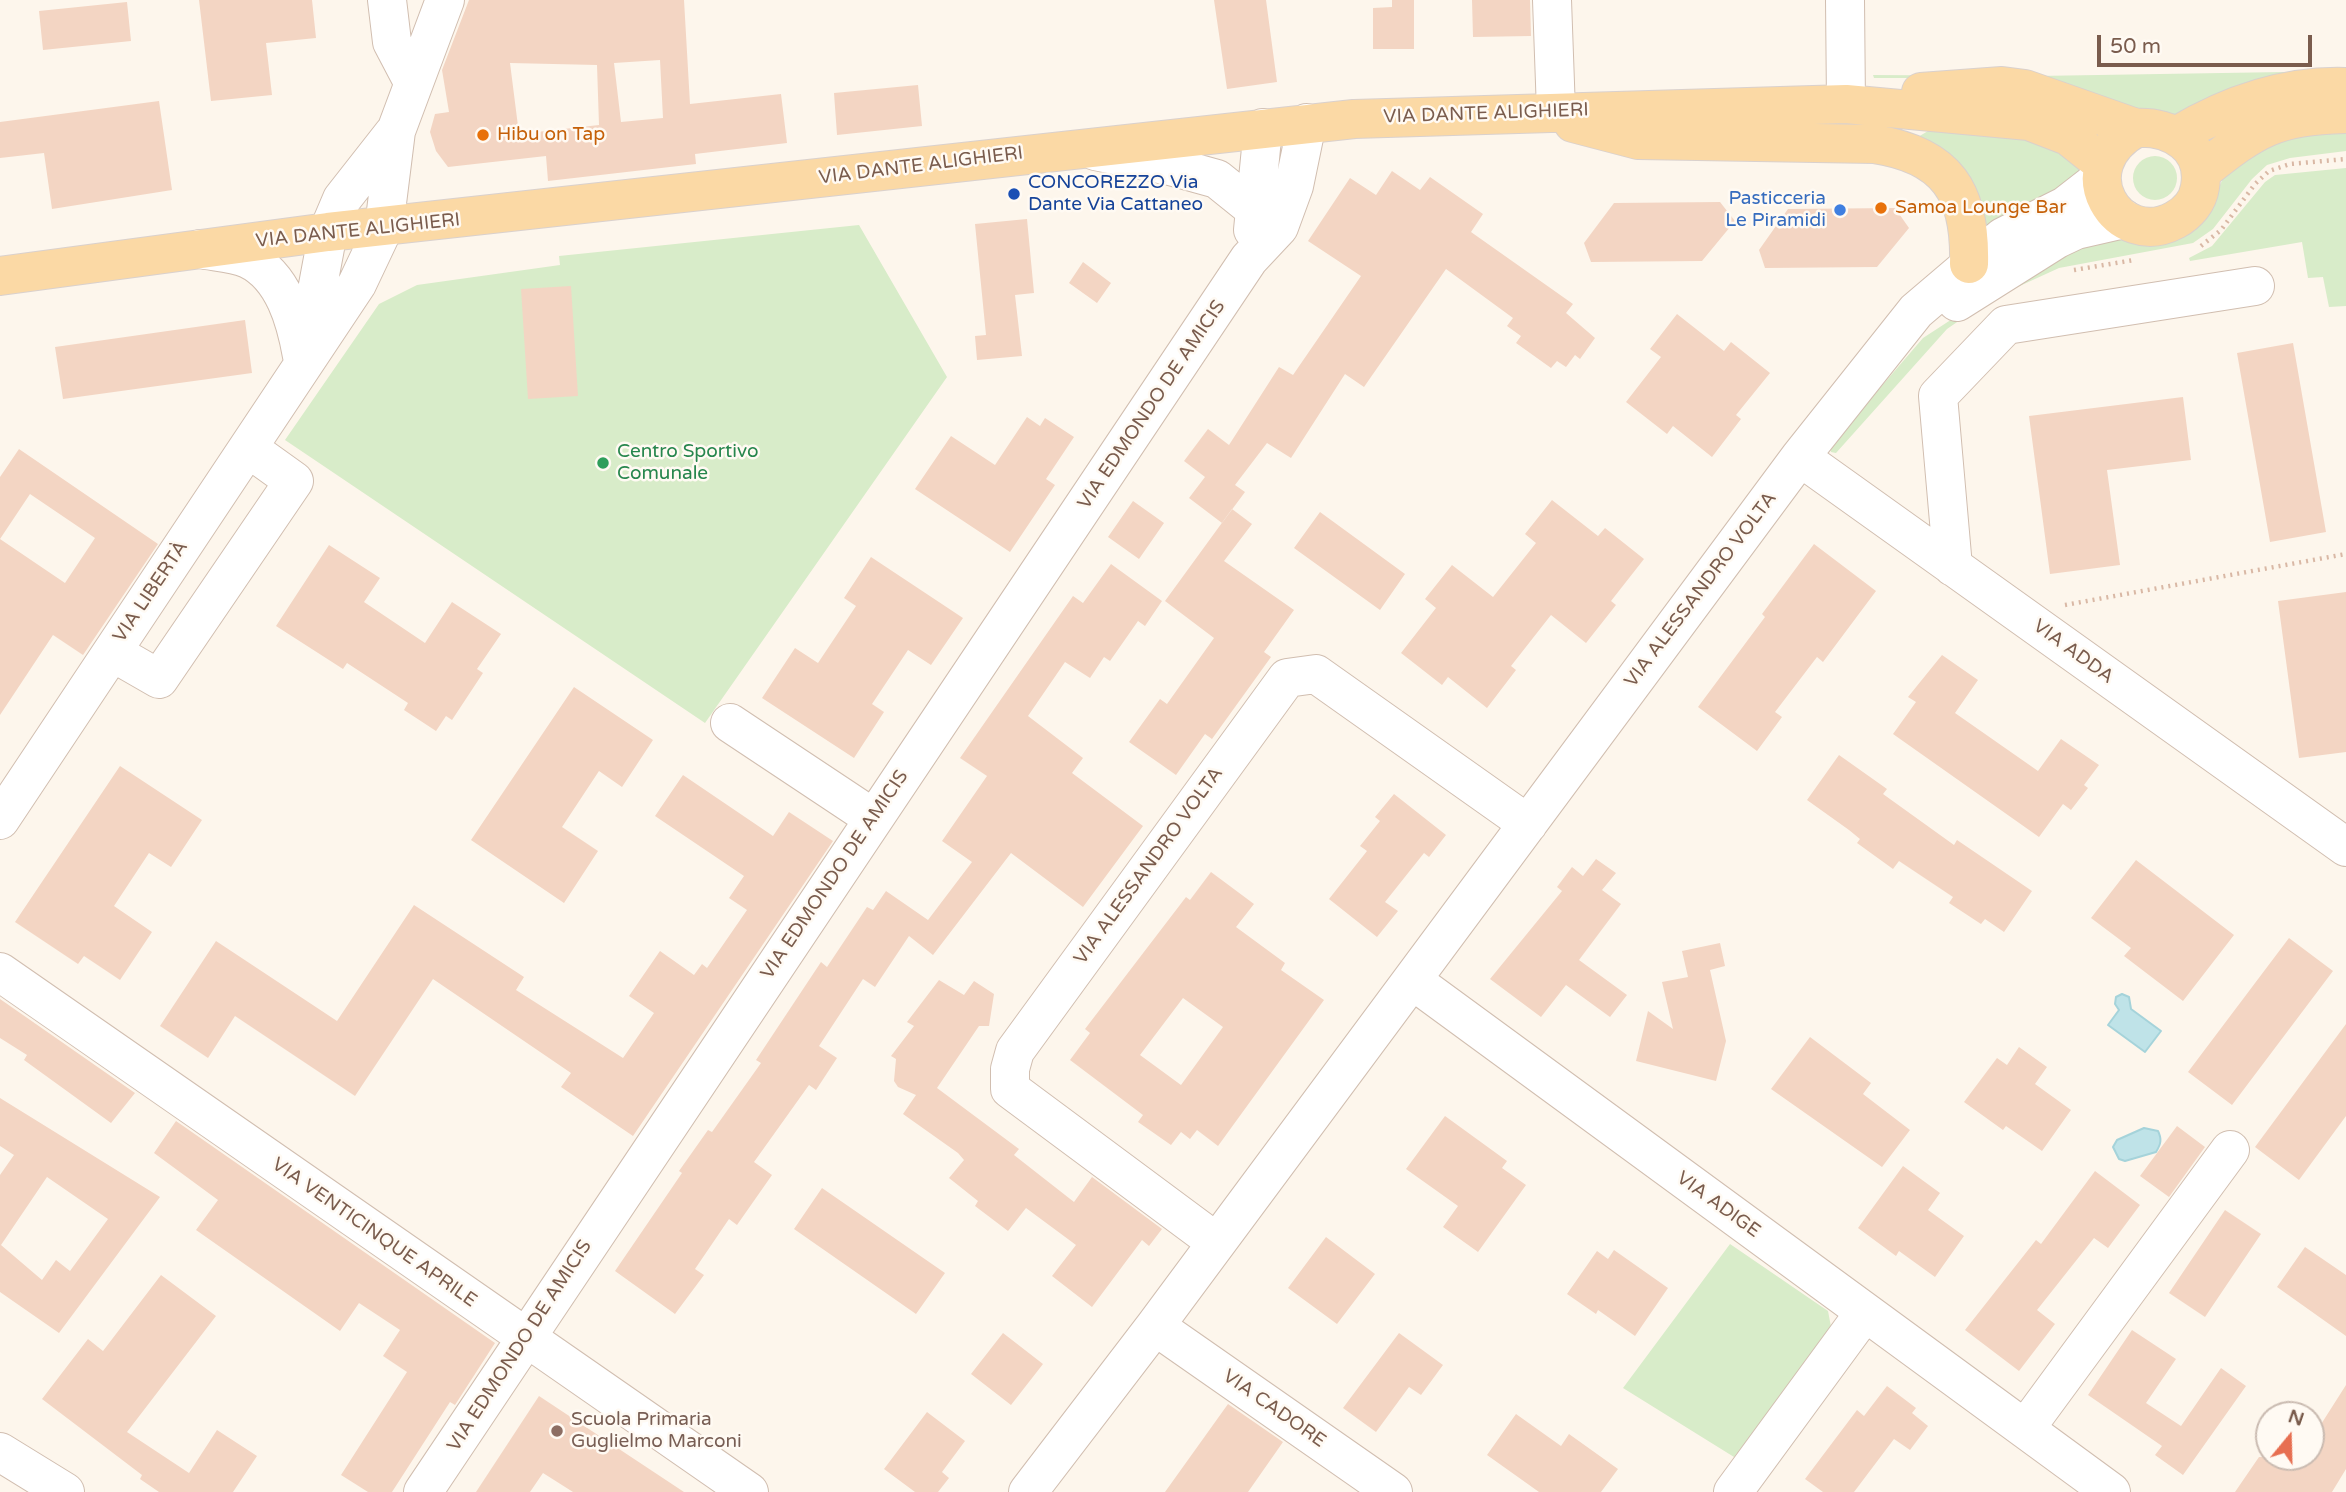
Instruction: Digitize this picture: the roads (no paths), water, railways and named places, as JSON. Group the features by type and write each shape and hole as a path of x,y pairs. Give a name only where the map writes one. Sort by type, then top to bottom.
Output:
{"main road":[{"path":"2002,86 2048,95 2136,128 2155,128 2178,135 2190,146 2200,172 2198,195 2181,217 2158,226 2141,226 2124,219 2108,202 2102,171 2080,143 2043,125 1942,111 1846,104 1918,92 2002,86"},
{"path":"2178,135 2205,119 2280,91 2346,87"},
{"name":"VIA DANTE ALIGHIERI","path":"0,276 328,232 1307,123 1543,112 1846,104"},
{"path":"1874,144 1901,127 1942,111"},
{"path":"1543,112 1638,140 1874,144 1905,149 1937,166 1951,183 1962,203 1968,225 1969,264"},
{"path":"2200,172 2241,140 2271,123 2309,115 2346,114"},
{"path":"2102,171 2117,141 2136,128"}],"street":[{"path":"387,0 392,41 413,82"},
{"path":"396,131 445,0"},
{"path":"1543,112 1552,0"},
{"path":"1845,0 1846,104"},
{"name":"VIA EDMONDO DE AMICIS","path":"424,1492 1249,259 1279,227 1294,186 1307,123"},
{"name":"VIA EDMONDO DE AMICIS","path":"1249,259 1263,128"},
{"name":"VIA LIBERTÀ","path":"0,820 357,284 384,227 396,131"},
{"name":"VIA LIBERTÀ","path":"303,365 328,232 342,199 396,131"},
{"path":"1079,147 1217,179 1253,208"},
{"path":"1880,360 1916,311 1969,264 2003,237 2065,206 2102,171"},
{"path":"1880,360 1980,286 2045,246 2077,230 2124,219"},
{"path":"200,249 248,260 272,279 295,318 303,365"},
{"path":"1954,567 1938,396 2006,325 2255,286"},
{"name":"VIA ALESSANDRO VOLTA","path":"1028,1492 1155,1326 1800,457 1880,360"},
{"path":"112,652 159,679 294,481 248,448"},
{"name":"VIA ADDA","path":"1800,457 2346,846"},
{"name":"VIA ALESSANDRO VOLTA","path":"1216,1241 1010,1089 1010,1069 1015,1051 1287,678 1316,674 1528,824"},
{"path":"730,723 873,818"},
{"name":"VIA VENTICINQUE APRILE","path":"0,972 749,1492"},
{"name":"VIA ADIGE","path":"1412,980 2111,1492"},
{"path":"2025,1429 2230,1150"},
{"path":"1733,1492 1865,1312"},
{"name":"VIA CADORE","path":"1155,1326 1393,1492"},
{"path":"0,1452 65,1492"}],"water":[{"path":"2122,994 2129,997 2131,1009 2161,1031 2145,1052 2108,1025 2119,1010 2115,1004 2116,997"},
{"path":"2144,1128 2158,1131 2160,1142 2156,1152 2125,1161 2119,1159 2113,1147 2117,1140"}],"place":[{"name":"Hibu on Tap","path":"483,135"},
{"name":"CONCOREZZO Via Dante Via Cattaneo","path":"1014,194"},
{"name":"Samoa Lounge Bar","path":"1881,208"},
{"name":"Pasticceria Le Piramidi","path":"1840,210"},
{"name":"Centro Sportivo Comunale","path":"603,463"},
{"name":"Scuola Primaria Guglielmo Marconi","path":"557,1431"}]}
